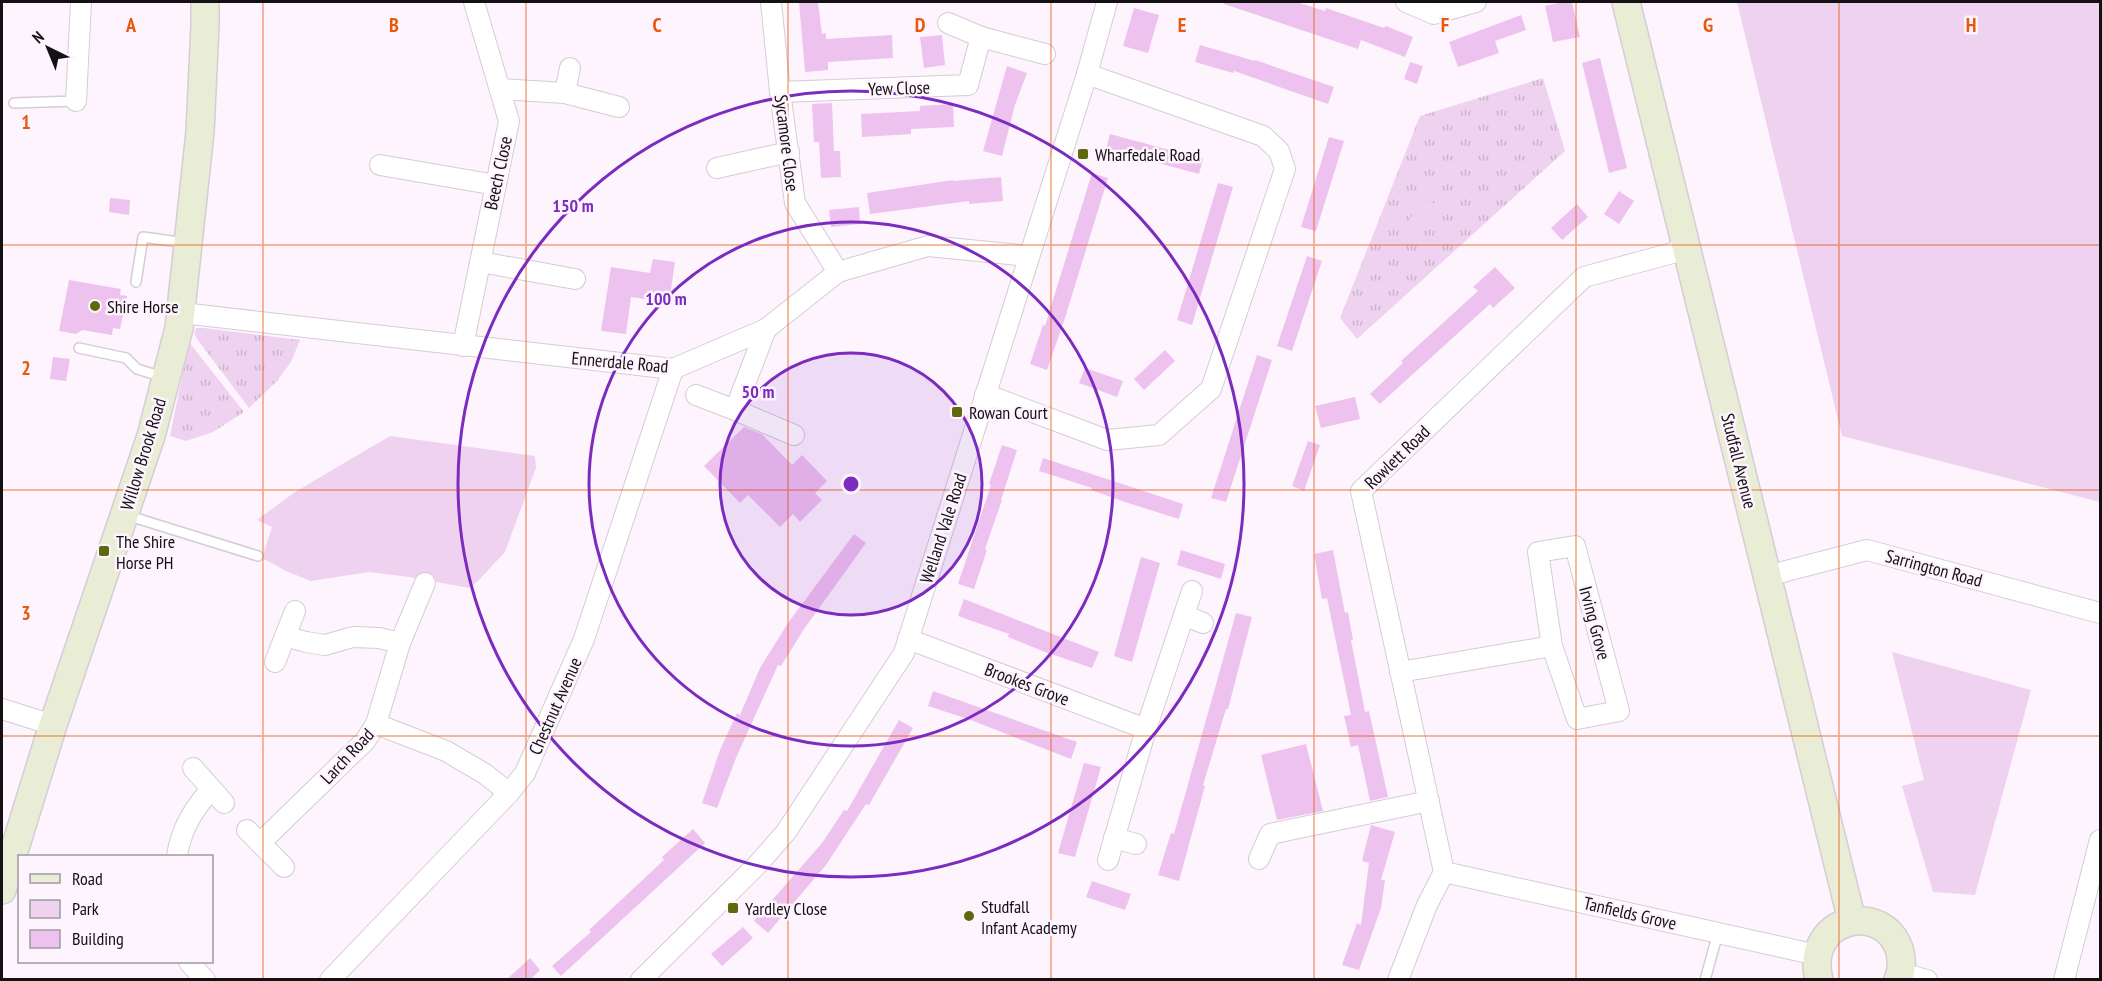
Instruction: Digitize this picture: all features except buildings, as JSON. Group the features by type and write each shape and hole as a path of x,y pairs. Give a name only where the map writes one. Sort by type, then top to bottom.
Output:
{"street":[{"path":"76,101 81,2"},
{"name":"Willow Brook Road","path":"2,890 53,725 151,436 182,313 200,132 205,2"},
{"name":"Beech Close","path":"463,346 509,121 474,2"},
{"name":"Sycamore Close","path":"771,2 795,203 838,272"},
{"name":"Welland Vale Road","path":"641,980 758,864 786,832 904,653 1087,74 1107,2"},
{"path":"1406,2 1434,14 1476,2"},
{"name":"Studfall Avenue","path":"1626,2 1852,921"},
{"path":"948,24 981,37 1045,54"},
{"name":"Yew Close","path":"780,92 968,85 981,37"},
{"path":"565,93 570,68"},
{"path":"985,394 1107,441 1159,435 1211,389 1284,169 1279,151 1263,135 1087,74"},
{"path":"501,89 565,93 619,107"},
{"path":"717,168 789,152"},
{"path":"380,165 496,185"},
{"name":"Ennerdale Road","path":"182,313 673,369 766,329 838,272 928,246 1029,256"},
{"name":"Rowlett Road","path":"1444,872 1361,491 1584,277 1687,249"},
{"path":"480,262 575,279"},
{"path":"735,410 766,329"},
{"name":"Chestnut Avenue","path":"330,980 509,793 525,773 584,639 673,369"},
{"path":"696,395 794,435"},
{"name":"Irving Grove","path":"1575,546 1619,711 1577,719 1552,646 1538,552 1575,546"},
{"name":"Sarrington Road","path":"1767,576 1868,550 2100,613"},
{"path":"376,724 400,643 425,583"},
{"path":"1108,860 1146,729 1192,591"},
{"path":"275,662 295,611"},
{"path":"1184,615 1203,622"},
{"path":"285,636 325,645 353,637 379,638 400,643"},
{"name":"Brookes Grove","path":"908,639 1146,729"},
{"path":"1400,672 1552,646"},
{"path":"2,709 53,725"},
{"name":"Larch Road","path":"284,867 254,836 365,741 376,724 446,751 485,774 509,793"},
{"path":"177,855 179,842 189,816 218,796 193,768"},
{"path":"1259,859 1269,834 1429,801"},
{"path":"1114,838 1136,844"},
{"path":"2064,980 2100,840"},
{"path":"1398,980 1426,905 1444,872"},
{"name":"Tanfields Grove","path":"1444,872 1718,933 1818,967"},
{"path":"1818,967 1821,943 1829,933 1839,925 1852,921 1866,921 1890,934 1898,945 1902,959 1900,976 1927,980"},
{"path":"190,963 205,980"}],"lane":[{"path":"14,103 76,101"},
{"path":"135,282 143,237 189,244"},
{"path":"79,348 126,358 136,369 165,378"},
{"path":"125,515 258,556"},
{"path":"1705,980 1718,933"}],"green space":[{"path":"1737,2 2100,2 2100,502 1842,436"},
{"path":"1543,78 1565,151 1357,339 1340,318 1420,116"},
{"path":"1426,198 1444,211 1436,223 1419,229 1408,221"},
{"path":"196,328 300,340 291,362 277,381 249,408 197,339 194,333"},
{"path":"189,342 244,412 213,432 186,441 170,436"},
{"path":"390,436 535,456 536,468 505,552 478,581 469,588 369,572 311,581 262,558 272,527 257,520 295,492"},
{"path":"1892,652 2031,690 1975,895 1933,892 1902,786 1924,780"}],"place":[{"name":"Wharfedale Road","path":"1083,154"},
{"name":"Shire Horse","path":"95,306"},
{"name":"Rowan Court","path":"957,412"},
{"name":"The Shire Horse PH","path":"104,551"},
{"name":"Yardley Close","path":"733,908"},
{"name":"Studfall Infant Academy","path":"969,916"}]}
